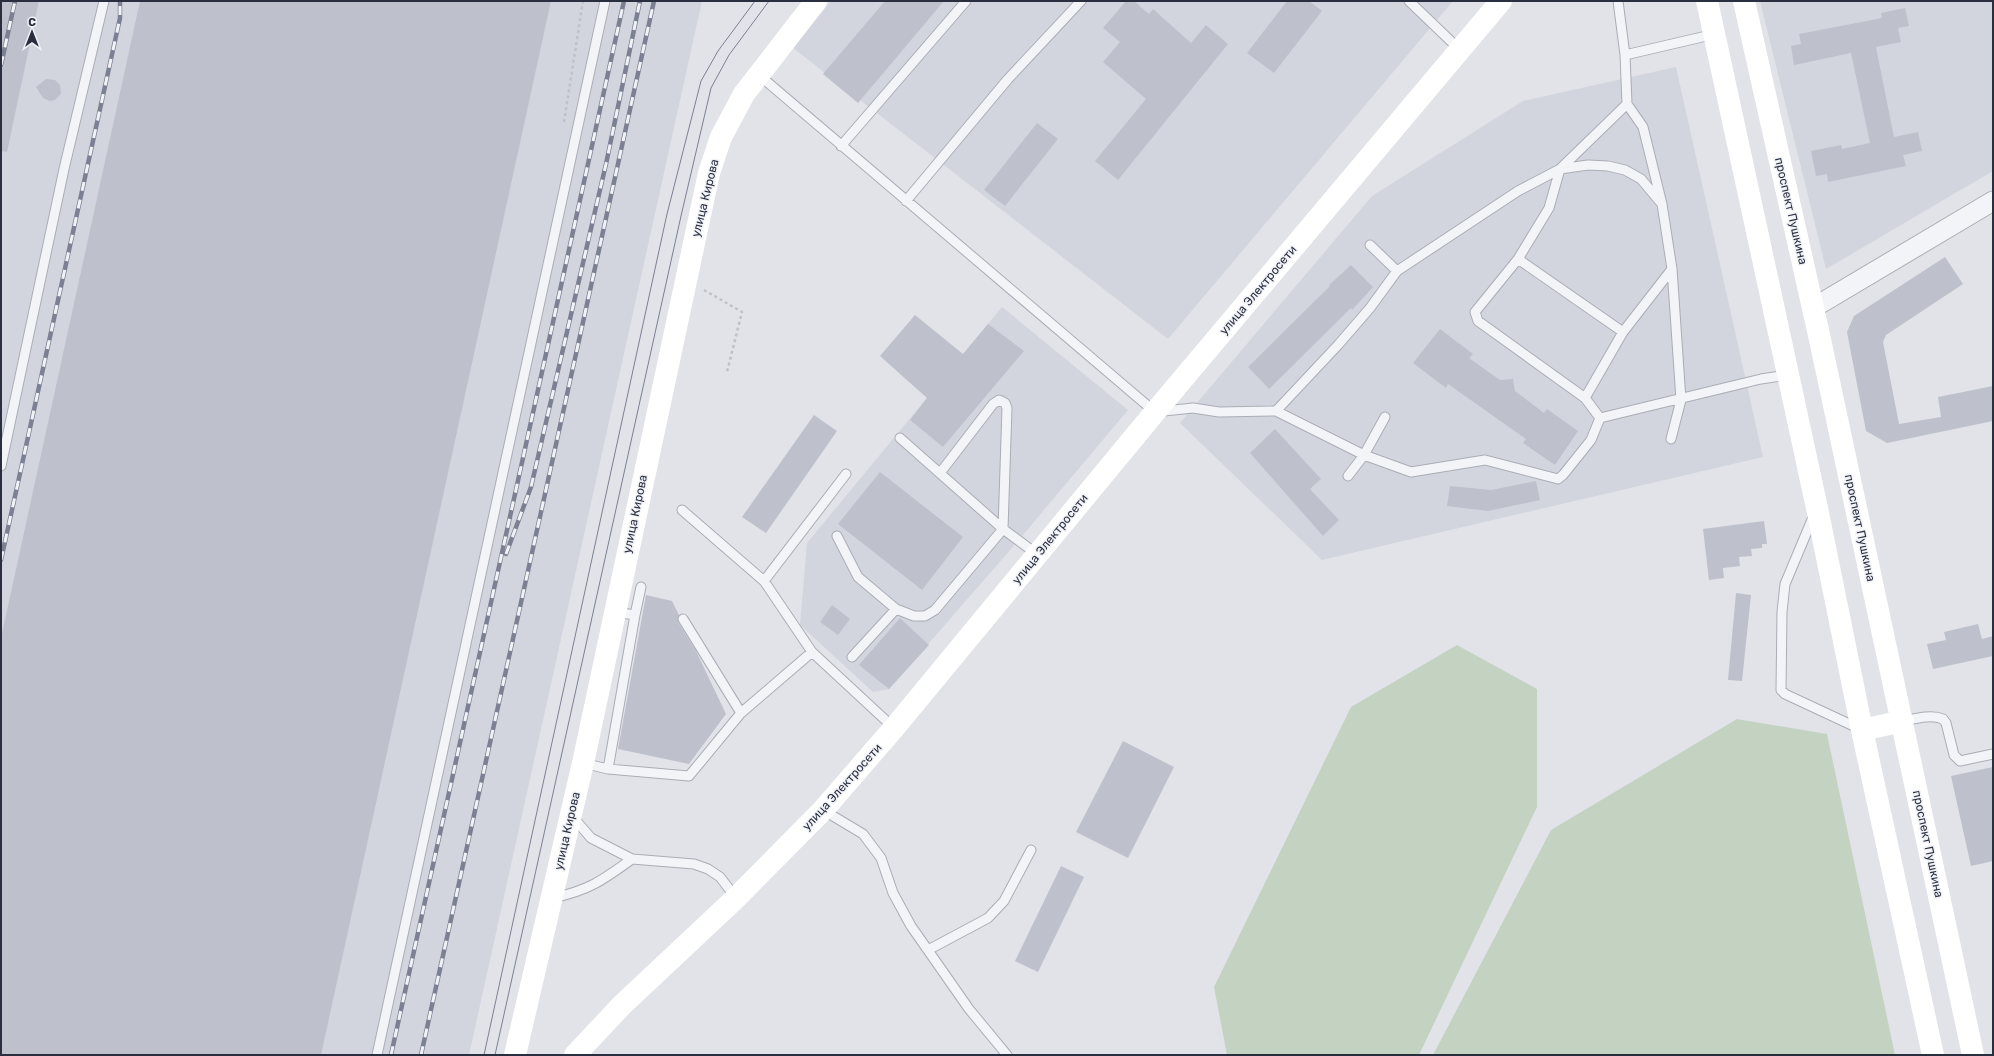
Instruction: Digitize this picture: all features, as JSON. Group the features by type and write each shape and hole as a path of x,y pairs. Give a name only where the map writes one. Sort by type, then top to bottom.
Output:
{"main road":[{"name":"улица Кирова","path":"515,1055 583,763 625,614 710,173 721,137 733,112 759,75 816,1"},
{"name":"улица Электросети","path":"575,1055 622,1004 736,898 823,810 1041,556 1155,412 1501,1"},
{"path":"1707,1 1817,508 1862,730 1932,1055"},
{"name":"проспект Пушкина","path":"1744,1 1813,308 1973,1055"},
{"path":"1862,730 1902,722"}],"street":[{"path":"1813,308 1993,201"}],"lane":[{"path":"1,466 64,169 104,1"},
{"path":"377,1055 605,1"},
{"path":"841,146 966,1"},
{"path":"906,201 1008,79 1081,1"},
{"path":"1409,1 1460,50"},
{"path":"1618,1 1625,54 1627,104 1643,127 1662,204 1672,269 1681,400 1671,439"},
{"path":"1625,54 1715,34"},
{"path":"759,75 1155,412 1193,408 1219,412 1276,411 1364,455 1411,472 1485,460 1558,479 1563,475 1591,440 1600,418"},
{"path":"1276,411 1338,345 1370,308 1397,271 1518,191 1560,169 1627,104"},
{"path":"1560,169 1588,165 1608,166 1625,170 1641,179 1662,204"},
{"path":"1560,169 1549,208 1518,259 1476,310 1476,318 1585,398 1600,418"},
{"path":"1370,245 1397,271"},
{"path":"1518,259 1623,332"},
{"path":"1585,398 1623,332 1672,269"},
{"path":"1600,418 1681,400 1761,379 1787,375"},
{"path":"837,536 858,577 896,609 914,616 925,616 935,610 1003,529 1007,408 1005,403 999,400 993,404 940,473"},
{"path":"1348,476 1364,455 1385,417"},
{"path":"900,438 1003,529 1041,556"},
{"path":"764,581 846,474"},
{"path":"1817,508 1785,584 1782,612 1780,690 1785,694 1862,730"},
{"path":"682,510 764,581 812,652 894,728"},
{"path":"608,769 625,614 641,587"},
{"path":"852,657 896,609"},
{"path":"683,619 741,713"},
{"path":"583,763 608,769 689,776 741,713 812,652"},
{"path":"1902,722 1924,718 1943,719 1946,723 1954,755 1960,761 1993,754"},
{"path":"823,810 863,834 881,858 893,893 910,926 969,1009 1007,1055"},
{"path":"571,815 591,838 632,859 694,864 708,869 720,877 736,898"},
{"path":"928,950 988,918 1004,901 1031,850"},
{"path":"551,898 573,894 597,884 632,859"}],"path":[{"path":"700,288 742,312 727,372"}],"shaded area":[{"path":"1,1 702,1 469,1055 1,1055"},
{"path":"831,1 1453,1 1168,339 793,48"},
{"path":"1760,1 1993,1 1993,171 1826,269"},
{"path":"1676,67 1763,457 1322,560 1180,423 1372,196 1523,101"},
{"path":"1002,307 1128,410 1018,541 889,689 873,692 800,625 807,543"}],"green space":[{"path":"1457,645 1537,689 1537,807 1419,1055 1227,1055 1214,987 1351,707"},
{"path":"1737,719 1827,734 1895,1055 1433,1055 1551,830"}],"building":[{"path":"1,1 39,1 7,152 1,151"},
{"path":"140,1 551,1 321,1055 1,1055 1,638"},
{"path":"885,1 944,1 858,103 823,74"},
{"path":"1126,1 1134,1 1149,14 1153,9 1191,43 1206,25 1228,44 1118,180 1095,161 1146,99 1103,62 1120,42 1103,28"},
{"path":"1287,1 1309,1 1322,11 1274,73 1247,53"},
{"path":"1905,8 1909,26 1898,28 1901,42 1876,47 1894,137 1918,132 1922,151 1903,155 1906,166 1828,182 1827,174 1816,176 1811,151 1841,145 1842,149 1870,143 1851,53 1794,65 1791,46 1801,44 1799,34 1882,18 1881,13"},
{"path":"46,79 55,80 60,85 61,94 55,100 50,101 43,98 36,87"},
{"path":"1037,123 1058,139 1005,206 984,190"},
{"path":"1945,257 1963,284 1886,335 1883,342 1899,424 1941,417 1938,397 1993,386 1993,421 1887,443 1866,431 1847,332 1854,316"},
{"path":"1351,265 1373,287 1352,310 1351,308 1269,389 1248,367 1330,286 1329,285"},
{"path":"915,315 963,354 988,324 1024,351 943,447 910,420 927,398 880,356"},
{"path":"1440,329 1473,354 1469,358 1500,380 1513,379 1515,391 1544,413 1547,409 1578,431 1555,465 1523,443 1526,439 1448,384 1446,388 1413,363"},
{"path":"814,415 837,431 766,533 742,517"},
{"path":"1275,429 1321,479 1310,489 1339,520 1323,536 1250,453"},
{"path":"880,472 963,537 922,590 838,524"},
{"path":"1536,481 1540,500 1488,511 1447,506 1450,486 1491,490"},
{"path":"1764,521 1767,544 1762,544 1762,548 1751,549 1752,556 1739,557 1740,566 1723,568 1724,578 1709,580 1703,529"},
{"path":"1736,593 1751,595 1742,681 1728,680"},
{"path":"646,595 672,601 679,615 678,622 696,651 726,714 689,764 618,749"},
{"path":"832,605 850,619 838,635 820,622"},
{"path":"900,618 929,645 889,689 859,665"},
{"path":"1978,624 1982,639 1993,636 1993,656 1933,669 1927,644 1946,640 1944,632"},
{"path":"1123,741 1174,767 1128,858 1076,832"},
{"path":"1993,767 1993,861 1971,866 1951,776"},
{"path":"1061,866 1084,877 1038,972 1015,961"}],"tram line":[{"path":"484,1055 667,214 701,81 718,51 755,1"},
{"path":"495,1055 681,216 711,88 729,55 769,1"}],"railway":[{"path":"1,65 15,1"},
{"path":"1,560 120,18 120,1"},
{"path":"391,1055 624,1"},
{"path":"506,554 531,487 606,164 640,1"},
{"path":"421,1055 654,1"}]}
